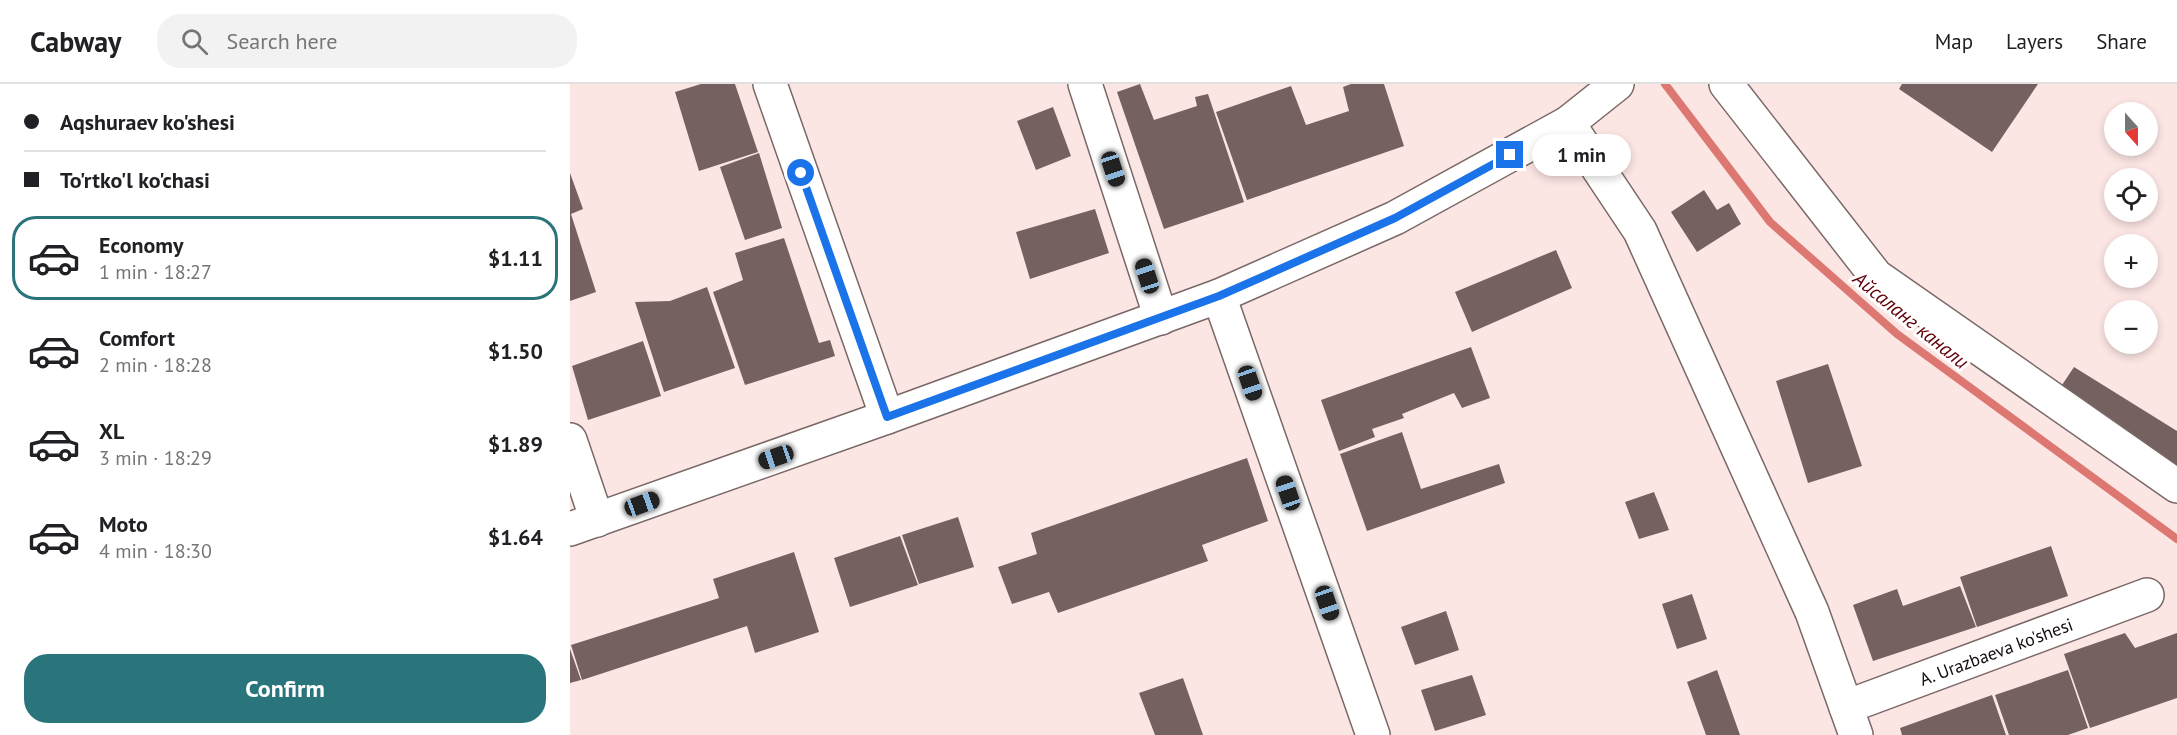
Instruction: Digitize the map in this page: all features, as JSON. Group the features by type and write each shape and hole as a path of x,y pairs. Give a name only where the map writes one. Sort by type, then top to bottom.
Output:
{"street":[{"path":"770,84 887,417"},
{"path":"1085,84 1161,318"},
{"path":"570,440 583,524 887,417 1219,296 1395,218 1568,123 1617,84"},
{"path":"1726,84 1876,276 2177,486"},
{"path":"1568,123 1640,231 1812,612 1851,721"},
{"path":"1219,296 1373,735"},
{"name":"A. Urazbaeva ko'shesi","path":"1851,721 2147,595"}],"building":[{"path":"701,84 735,84 758,152 699,171 675,92"},
{"path":"1140,84 1154,120 1197,106 1195,97 1208,94 1244,202 1164,229 1117,92"},
{"path":"1351,84 1384,84 1404,146 1247,200 1216,112 1291,86 1306,125 1349,111 1343,87"},
{"path":"1902,84 2038,84 1992,152 1899,89"},
{"path":"1053,107 1071,156 1036,170 1017,121"},
{"path":"759,153 782,228 745,240 720,167"},
{"path":"570,173 583,209 571,214 596,292 570,301"},
{"path":"1704,190 1717,210 1729,203 1741,224 1697,252 1671,212"},
{"path":"1095,209 1109,253 1030,279 1016,232"},
{"path":"784,238 819,343 830,340 835,356 745,385 713,292 743,280 735,253"},
{"path":"1556,250 1572,288 1472,332 1455,292"},
{"path":"707,287 735,368 664,392 635,302 670,301"},
{"path":"643,341 661,396 588,420 572,366"},
{"path":"1471,347 1490,398 1462,408 1454,393 1402,414 1404,418 1372,429 1375,437 1339,451 1321,400"},
{"path":"1828,364 1862,466 1808,483 1776,381"},
{"path":"2074,367 2177,431 2177,471 2056,394"},
{"path":"1402,432 1421,489 1499,464 1505,483 1367,531 1340,454"},
{"path":"1247,458 1268,521 1202,545 1208,561 1058,613 1049,592 1012,604 998,567 1037,554 1031,533"},
{"path":"1654,492 1669,530 1639,539 1625,502"},
{"path":"958,517 974,567 919,584 902,535"},
{"path":"900,536 918,585 850,607 834,558"},
{"path":"2051,546 2068,596 1977,627 1960,577"},
{"path":"794,552 819,632 755,653 747,626 582,680 571,645 719,598 713,579"},
{"path":"1960,586 1976,627 1873,661 1853,605 1897,589 1903,606"},
{"path":"1692,594 1707,639 1677,649 1662,604"},
{"path":"1446,611 1459,650 1415,665 1401,627"},
{"path":"2125,633 2135,648 2177,633 2177,698 2090,728 2064,654"},
{"path":"570,649 581,680 570,683"},
{"path":"1717,670 1740,735 1706,735 1687,682"},
{"path":"2068,670 2088,728 2068,735 2009,735 1995,695"},
{"path":"1472,675 1486,715 1435,731 1421,690"},
{"path":"1183,678 1203,735 1155,735 1139,693"},
{"path":"1992,695 2006,735 1902,735 1900,728"}],"waterway":[{"name":"Айсаланг канали","path":"1665,84 1770,222 1897,334 2177,539"}],"route":[{"path":"801,173 887,417 1219,296 1395,218 1510,155"}]}
